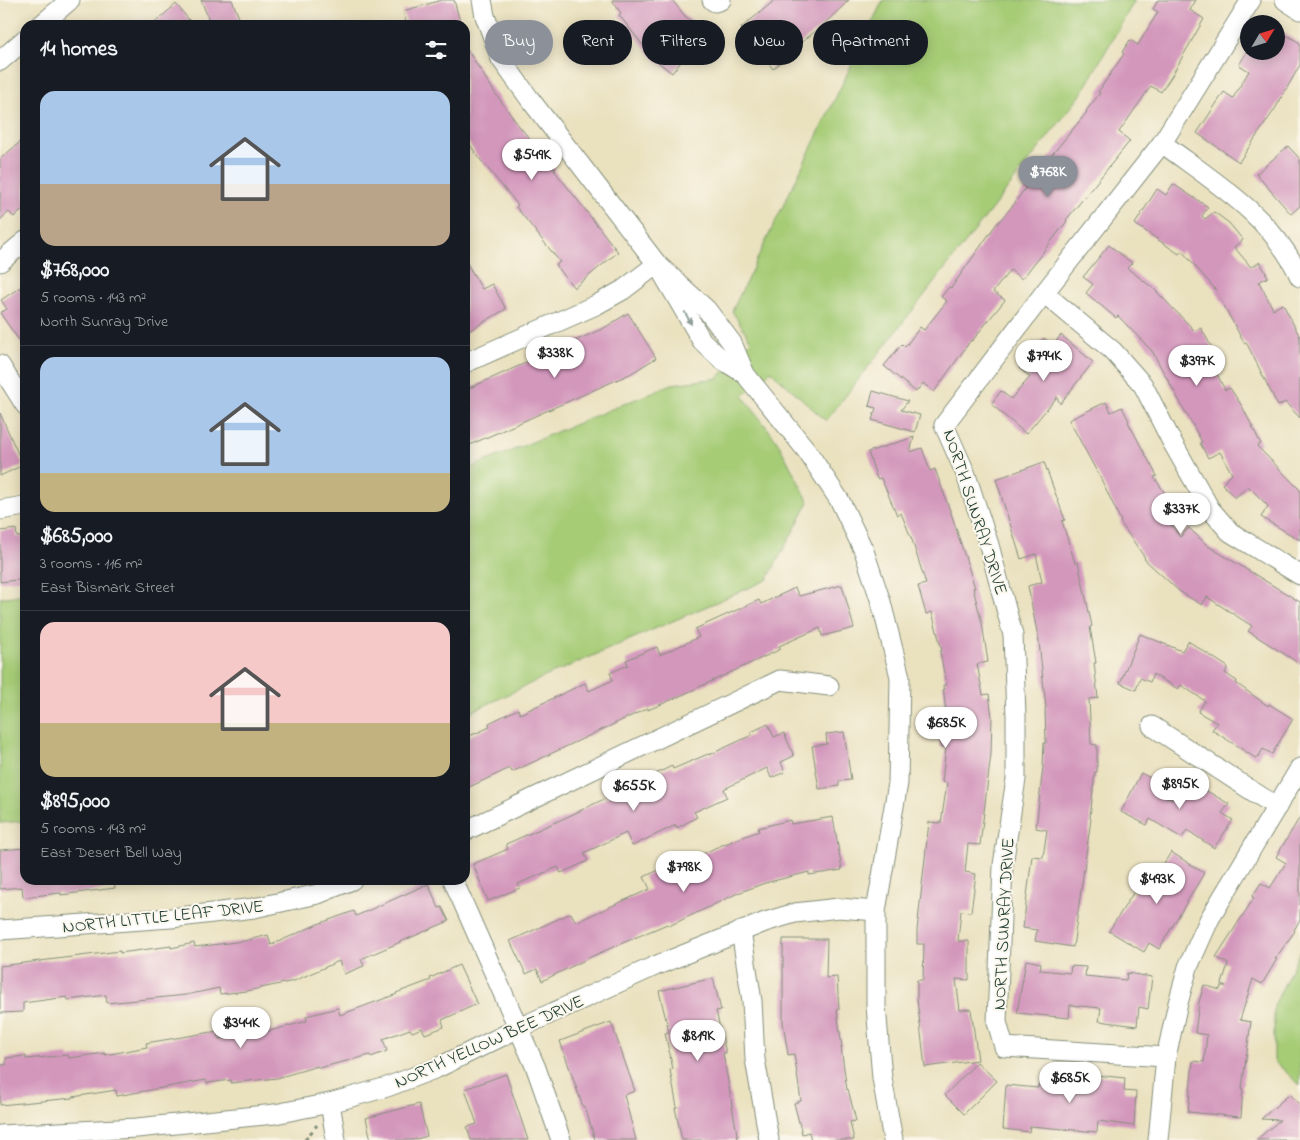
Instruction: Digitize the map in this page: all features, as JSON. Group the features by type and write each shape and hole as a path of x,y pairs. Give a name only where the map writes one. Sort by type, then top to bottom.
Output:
{"street":[{"path":"47,20 70,0"},
{"path":"482,0 485,16 501,59 657,264 702,341 721,359 745,374"},
{"name":"NORTH SUNRAY DRIVE","path":"1166,1057 1004,1046 997,1022 1003,865 1016,779 1014,636 989,545 965,472 944,425 1044,293 1162,143 1251,0"},
{"path":"1285,0 1300,10"},
{"path":"0,61 20,43"},
{"path":"1162,143 1233,194 1269,227 1293,262 1300,277"},
{"path":"0,262 20,245"},
{"path":"657,264 707,310 732,344 745,374 807,451 840,500 864,551 878,593 900,678 898,783 876,911 877,1015 882,1078 893,1140"},
{"path":"470,361 596,304 622,290 657,264"},
{"path":"1044,293 1114,350 1143,386 1170,440 1210,510 1230,532 1300,575"},
{"path":"702,341 720,328"},
{"path":"0,365 20,397"},
{"path":"0,510 20,507"},
{"path":"470,829 780,680 829,686"},
{"path":"1152,726 1277,807"},
{"path":"1158,1140 1166,1057 1188,967 1210,918 1300,768"},
{"name":"NORTH LITTLE LEAF DRIVE","path":"0,930 171,918 254,908 318,894 340,885"},
{"path":"455,885 536,1068 561,1140"},
{"name":"NORTH YELLOW BEE DRIVE","path":"0,1135 138,1134 275,1114 330,1103 387,1087 429,1071 656,966 764,922 795,913 839,908 876,911"},
{"path":"741,931 752,1001 755,1059 769,1140"},
{"path":"330,1103 336,1140"}],"green space":[{"path":"883,0 1135,0 1080,96 826,421 771,371 743,396 777,441 809,502 767,580 542,678 470,713 470,468 672,384 718,378 751,341 732,311 851,65 928,65 928,20 873,20"},
{"path":"20,595 20,821 0,823 0,598"},
{"path":"1300,951 1300,1085 1274,1061 1274,1006"}],"building":[{"path":"201,0 232,0 240,20 209,20"},
{"path":"442,0 454,0 460,20 406,20 403,11"},
{"path":"612,0 672,0 690,20 642,20 642,44 632,31 632,20 623,20 619,15 621,13"},
{"path":"775,0 849,0 828,20 813,20 813,33 803,41 803,20 751,20"},
{"path":"1158,0 1196,0 1190,10 1204,19 1171,77 1161,92 1151,86 1119,132 1130,141 1066,220 1022,279 1010,270 993,292 1005,300 971,340 934,392 923,383 916,392 884,366 902,344 905,347 920,327 924,330 947,301 941,297 949,287 951,288 995,226 1087,112 1124,54 1122,52 1130,40 1138,45 1158,12 1153,9"},
{"path":"176,4 189,20 158,20"},
{"path":"1285,34 1300,43 1300,65 1275,109 1239,162 1197,133 1224,92 1233,98 1249,71 1239,65 1242,60 1285,60"},
{"path":"470,54 519,126 556,170 554,170 618,252 574,288 556,265 560,262 516,207 518,205 470,145"},
{"path":"662,65 678,65 672,73"},
{"path":"770,65 778,65 773,69"},
{"path":"20,142 20,212 14,217 9,212 0,220 0,159"},
{"path":"1288,146 1300,159 1300,206 1291,214 1256,174"},
{"path":"1173,184 1208,207 1202,216 1205,219 1214,212 1229,223 1243,240 1234,247 1251,267 1260,262 1268,277 1259,282 1273,309 1283,304 1300,337 1300,418 1285,402 1278,406 1246,342 1244,343 1215,289 1182,251 1179,254 1135,224 1157,189 1166,195"},
{"path":"1109,245 1132,263 1127,268 1153,288 1195,331 1201,328 1215,353 1208,356 1225,390 1230,388 1242,406 1261,444 1257,446 1300,490 1300,540 1261,517 1268,506 1248,486 1235,498 1222,484 1232,474 1220,452 1208,458 1200,443 1202,442 1152,351 1118,316 1116,318 1086,293 1093,284 1083,277"},
{"path":"470,269 482,289 492,284 506,309 470,330"},
{"path":"20,287 20,342 0,313 7,309 1,300"},
{"path":"628,313 656,358 630,374 470,445 470,388 604,328"},
{"path":"1061,335 1093,362 1060,404 1057,397 1026,434 991,404 1001,391 1011,399 1030,377 1019,368 1044,338 1053,345"},
{"path":"873,391 908,401 901,410 920,415 915,432 872,420 876,408 869,406"},
{"path":"1106,402 1111,412 1122,407 1157,476 1154,477 1173,505 1163,513 1180,537 1189,528 1208,546 1300,602 1300,664 1248,631 1252,626 1207,597 1202,605 1179,591 1144,559 1120,522 1104,485 1069,420"},
{"path":"0,413 20,458 20,466 0,476"},
{"path":"914,437 910,452 922,448 930,471 935,469 975,588 973,588 982,623 988,662 977,664 983,695 989,694 992,717 991,754 980,845 968,844 965,872 976,874 971,912 961,911 958,941 969,941 969,980 956,979 960,1010 971,1009 978,1060 925,1067 917,999 917,980 923,980 924,944 917,944 917,930 929,822 941,823 947,783 942,782 946,747 940,747 940,732 948,732 943,685 946,685 940,651 942,651 932,612 926,614 918,586 926,584 912,540 901,513 897,515 881,478 877,479 868,452"},
{"path":"1044,462 1065,520 1062,521 1075,563 1078,562 1092,626 1090,627 1096,663 1094,663 1098,698 1089,699 1091,744 1097,745 1097,772 1095,772 1091,819 1073,947 1035,941 1037,930 1023,928 1032,856 1043,857 1047,830 1036,828 1044,743 1046,743 1046,708 1039,642 1028,586 1042,582 1036,554 1021,559 996,479"},
{"path":"16,529 17,537 20,537 20,580 0,582 0,531"},
{"path":"842,585 854,628 822,636 820,628 779,646 781,649 682,695 648,710 648,708 512,772 510,768 470,787 470,736 490,727 489,723 518,709 520,714 585,683 589,691 613,680 610,673 628,665 626,660 657,647 660,655 699,637 695,629 759,600 761,604 795,588 799,596"},
{"path":"1140,634 1182,651 1188,641 1228,667 1225,673 1237,681 1236,683 1268,706 1269,704 1293,719 1272,754 1263,749 1257,759 1212,730 1217,723 1198,712 1205,701 1181,685 1178,689 1153,674 1150,682 1140,678 1136,690 1120,683"},
{"path":"768,724 774,737 784,733 794,756 781,762 785,772 771,778 767,768 724,789 727,797 694,812 697,817 677,828 676,825 632,846 626,833 584,853 588,861 561,873 558,867 518,884 520,888 488,901 473,864 508,849 506,844 567,817 672,766 673,769 709,755 752,735 751,732"},
{"path":"844,732 851,780 839,781 839,786 819,789 812,746 827,744 826,734"},
{"path":"1141,773 1154,780 1150,788 1172,800 1185,778 1229,804 1222,813 1233,820 1214,848 1187,830 1182,838 1150,819 1147,825 1121,812"},
{"path":"833,817 842,870 809,875 809,872 765,883 738,893 669,926 667,924 597,954 542,981 537,969 526,974 510,941 571,913 576,922 650,889 644,877 673,863 675,867 717,847 759,831 758,828 790,820 791,824"},
{"path":"1300,817 1300,920 1295,931 1275,959 1277,959 1262,984 1253,979 1240,1020 1251,1022 1242,1088 1241,1117 1188,1112 1193,1061 1204,1062 1207,1035 1195,1033 1199,1002 1204,985 1220,990 1221,986 1226,986 1222,984 1228,964 1216,957 1254,898 1252,897 1261,883 1270,888 1286,863 1276,857"},
{"path":"20,848 20,885 115,885 115,888 61,895 61,893 23,897 22,887 0,889 0,850"},
{"path":"1171,852 1204,873 1159,949 1149,943 1144,952 1109,931 1137,887 1143,891 1150,880 1153,881"},
{"path":"428,885 439,908 442,907 449,921 361,959 364,966 344,974 339,961 294,981 247,991 220,994 219,988 186,995 107,1003 106,995 68,1000 67,997 23,1003 23,1012 0,1013 0,966 120,951 120,953 171,946 171,948 194,943 195,947 244,941 268,935 271,945 318,924 354,911 356,916"},
{"path":"783,939 827,939 826,978 837,977 839,1010 837,1010 841,1047 847,1090 856,1121 850,1122 854,1140 811,1140 809,1132 802,1134 794,1103 801,1101 794,1054 788,1055 783,1022"},
{"path":"1026,960 1041,963 1040,970 1070,973 1071,966 1086,967 1085,976 1126,980 1127,973 1152,977 1148,1009 1139,1007 1137,1026 1099,1021 1101,1008 1070,1005 1069,1018 1017,1013"},
{"path":"459,965 477,1004 442,1020 444,1027 425,1034 422,1028 412,1032 410,1029 383,1039 387,1051 371,1057 370,1055 319,1068 318,1066 277,1078 231,1083 231,1080 207,1083 206,1080 117,1096 116,1090 73,1098 0,1105 0,1065 6,1065 6,1058 26,1056 26,1059 68,1055 69,1058 105,1053 105,1055 147,1047 146,1043 218,1031 219,1039 255,1035 307,1021 306,1016 338,1008 340,1015 431,980 430,978"},
{"path":"713,978 721,1010 716,1011 726,1053 723,1053 738,1140 682,1140 670,1070 673,1069 665,1033 669,1032 659,991"},
{"path":"611,1022 635,1091 624,1095 636,1140 595,1140 585,1107 583,1107 560,1041"},
{"path":"977,1062 997,1081 964,1114 945,1095"},
{"path":"506,1074 528,1140 471,1140 467,1127 477,1124 465,1089"},
{"path":"1051,1074 1085,1077 1086,1074 1125,1078 1124,1091 1136,1092 1134,1126 1098,1121 1097,1132 1030,1126 1029,1132 1003,1129 1006,1085 1038,1088 1038,1085 1050,1086"},
{"path":"1290,1094 1300,1103 1300,1140 1256,1140 1280,1120 1261,1119"},
{"path":"419,1104 427,1136 413,1140 371,1140 366,1118"}]}
